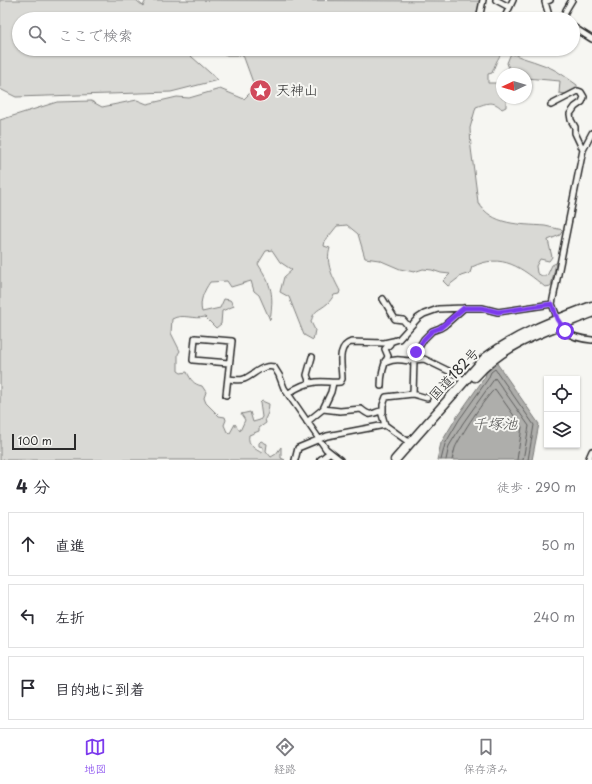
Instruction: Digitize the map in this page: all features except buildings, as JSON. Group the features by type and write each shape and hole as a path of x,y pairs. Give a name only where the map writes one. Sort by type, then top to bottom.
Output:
{"highway":[{"name":"国道182号","path":"402,460 489,362 501,353 592,306"},
{"name":"国道182号","path":"395,460 485,358 498,348 518,337 559,322 592,313"}],"street":[{"path":"480,12 483,0"},
{"path":"496,0 509,8"},
{"path":"507,12 513,0"},
{"path":"548,12 545,2 550,0"},
{"path":"565,12 572,0"},
{"path":"580,31 592,39"},
{"path":"551,105 578,91 581,92 584,97 582,102 575,107 570,114 571,120 575,127 575,133 583,150"},
{"path":"592,133 583,150 552,304 559,322 565,331 573,337 592,340"},
{"path":"382,299 395,319 403,320 409,327"},
{"path":"289,393 310,383 340,382 342,379 341,353 343,347 351,342 390,342 398,338 418,318 430,311 445,308 482,308 498,312 552,304"},
{"path":"413,394 414,360 416,352 424,339 432,331 445,325 464,308"},
{"path":"226,395 232,341 195,338 193,360 229,363"},
{"path":"380,386 381,375 388,356 385,349 390,342"},
{"path":"310,383 307,375 312,357"},
{"path":"385,361 387,362 397,358 409,361 424,358 459,376 464,381"},
{"path":"228,379 238,380 245,378 254,372 271,366 274,367 284,388 289,393 319,440 329,453 340,460"},
{"path":"307,422 323,410 334,383"},
{"path":"410,443 385,425 383,405 386,397 413,394 427,398"},
{"path":"323,410 340,411 361,409 367,414 374,414 379,411 383,412"},
{"path":"295,460 298,448 326,436 385,425"},
{"path":"588,460 592,451"},
{"path":"320,460 329,453"}],"shaded area":[{"path":"0,0 136,0 143,6 146,0 480,1 477,12 12,12 12,56 191,56 218,80 171,92 16,97 0,89"},
{"path":"243,56 500,56 492,73 488,74 488,83 496,83 496,104 483,104 476,107 470,128 478,202 491,216 499,220 563,230 560,235 548,240 552,257 549,261 540,259 536,266 537,273 542,276 547,276 552,265 556,263 551,286 545,287 520,268 511,264 493,261 472,267 470,273 461,276 448,286 443,281 450,274 423,269 414,272 400,269 379,260 365,258 358,234 347,225 337,226 325,241 324,246 330,248 328,260 329,265 340,291 339,294 334,295 328,303 314,315 311,322 315,330 313,340 304,335 289,297 280,292 284,277 292,270 280,262 272,250 266,251 258,264 271,290 272,303 270,320 259,295 254,291 251,281 231,287 227,281 210,282 203,296 201,304 202,312 220,308 224,299 230,300 234,306 222,311 221,324 216,328 205,317 176,317 172,319 171,333 180,351 178,354 178,371 181,373 187,372 196,384 202,386 206,392 204,398 206,403 219,416 225,417 226,420 224,425 227,432 230,433 235,424 240,431 245,420 241,414 250,412 253,422 260,420 262,417 260,403 262,401 269,404 268,413 265,419 266,423 259,428 259,431 249,435 249,441 252,446 262,453 263,447 259,446 259,443 261,441 267,444 266,451 271,457 276,454 281,447 281,458 285,460 0,460 0,120 57,102 91,101 102,107 137,100 147,104 177,97 189,98 220,89 244,99 255,88"},
{"path":"510,56 518,56 555,70 577,85 577,90 566,94 559,93 560,81 532,79 532,68 509,68 507,63"},
{"path":"496,104 506,104 506,107 502,109"}],"water":[{"name":"千塚池","path":"496,362 539,424 532,460 437,460 441,443 456,418 485,377 487,369"}],"place":[{"name":"天神山","path":"261,90"}],"route":[{"path":"416,352 424,339 432,331 440,328 464,308 482,308 498,312 552,304 560,326 565,331"}]}
